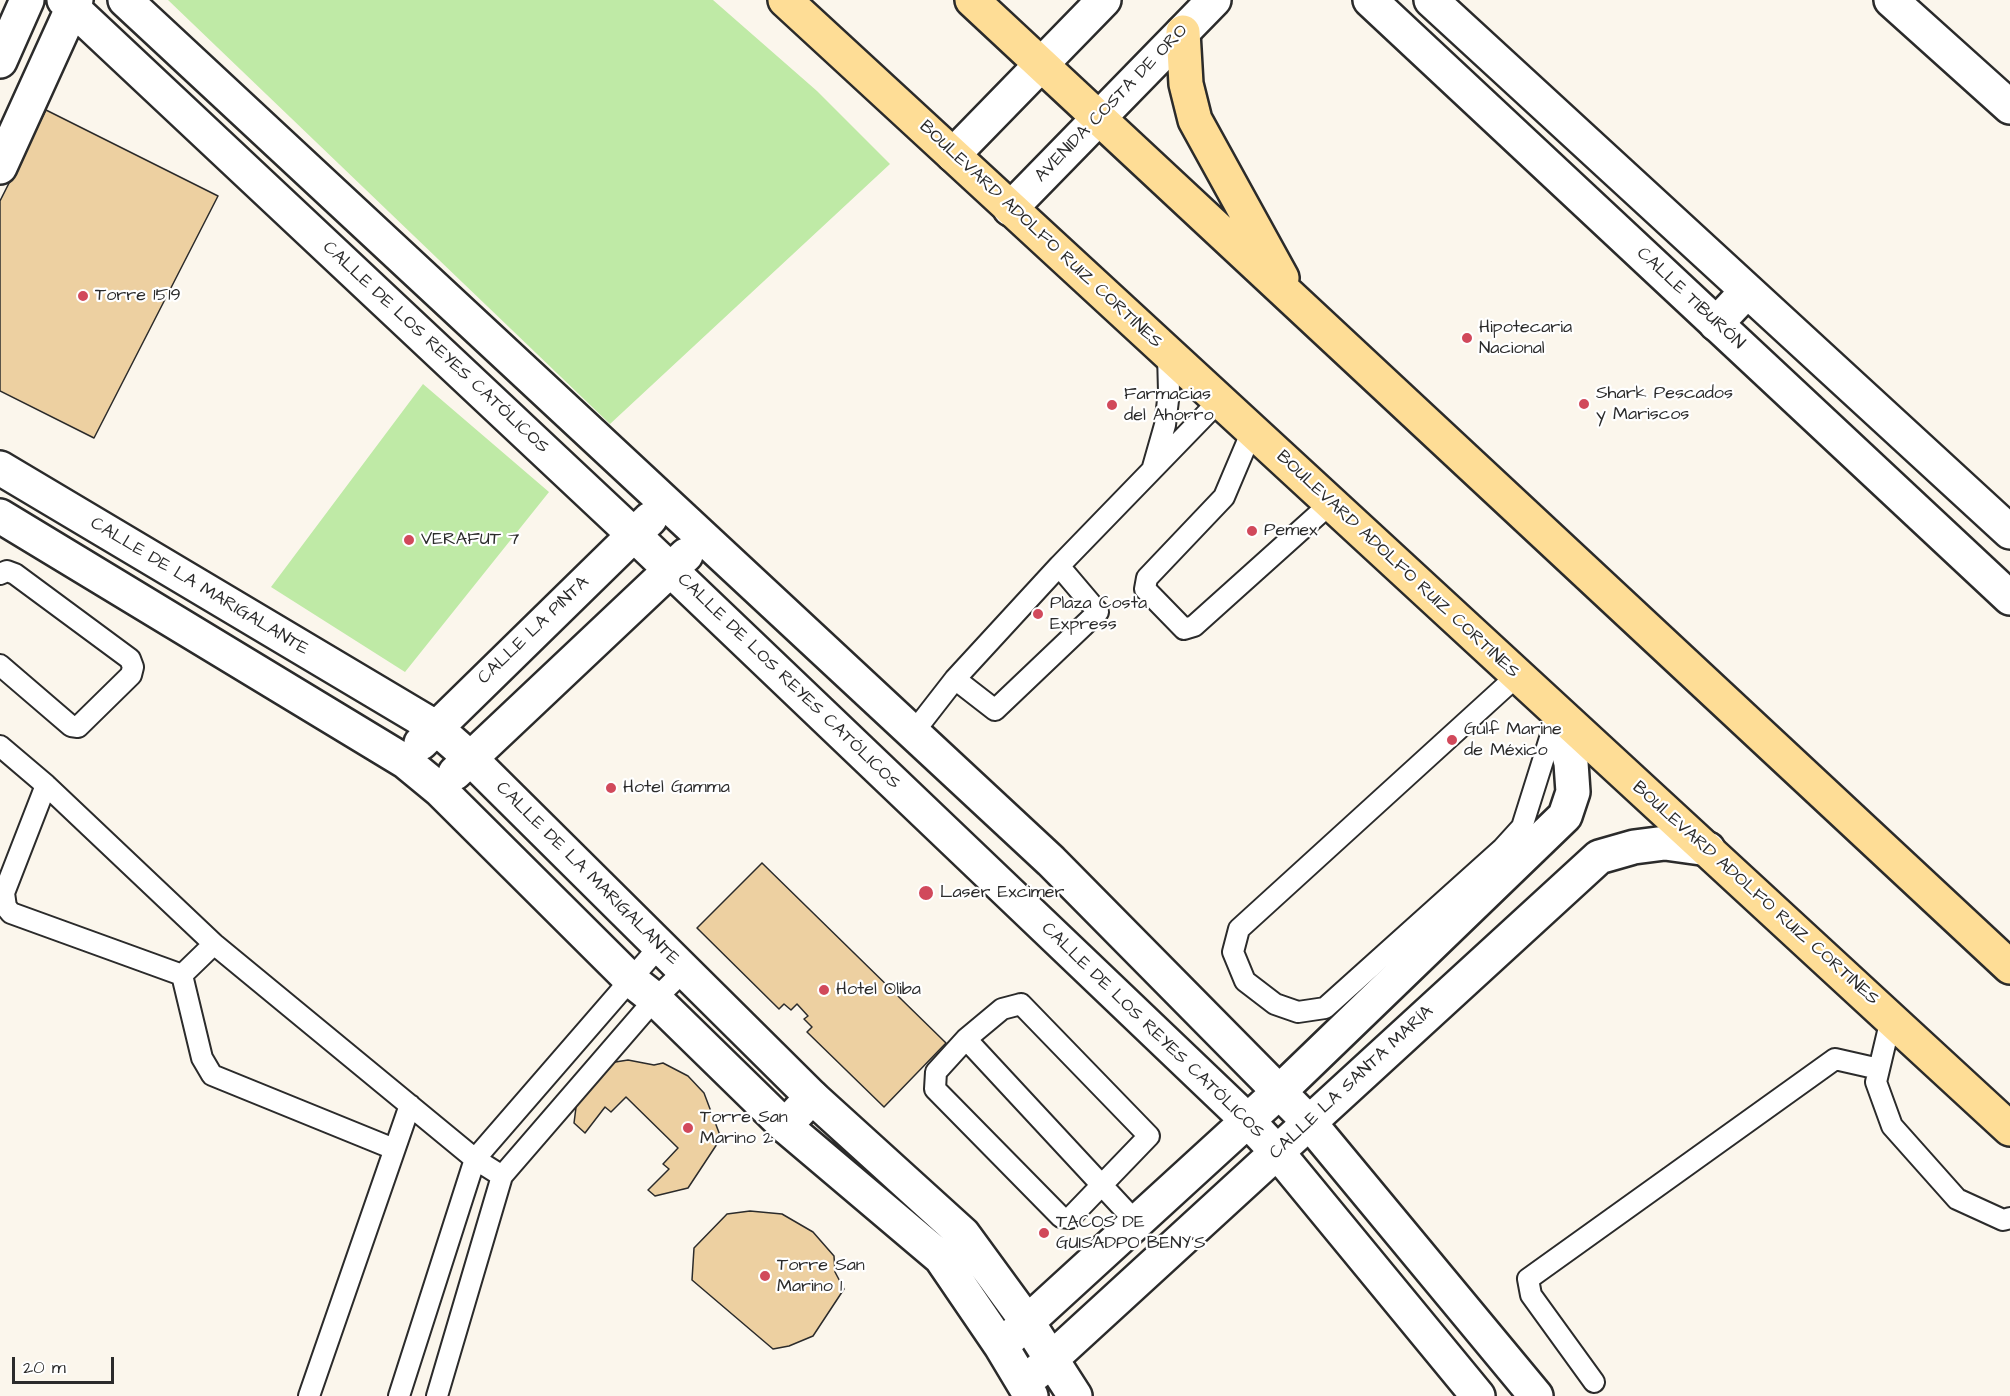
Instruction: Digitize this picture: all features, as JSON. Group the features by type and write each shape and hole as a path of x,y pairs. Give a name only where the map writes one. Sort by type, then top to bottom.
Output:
{"main road":[{"name":"BOULEVARD ADOLFO RUIZ CORTINES","path":"785,0 2010,1129"},
{"path":"972,0 2010,967"},
{"path":"1183,32 1186,84 1195,120 1294,301"}],"street":[{"path":"0,61 27,0"},
{"path":"125,0 1051,861 1308,1121 1536,1396"},
{"path":"953,155 1104,0"},
{"name":"AVENIDA COSTA DE ORO","path":"1010,209 1214,0"},
{"name":"CALLE TIBURÓN","path":"1370,0 2010,598"},
{"path":"1431,0 2010,532"},
{"path":"1892,0 2010,107"},
{"path":"0,167 71,3"},
{"name":"CALLE DE LOS REYES CATÓLICOS","path":"71,3 670,569 1247,1120 1277,1152 1478,1396"},
{"path":"1716,324 1747,291"},
{"name":"CALLE DE LA MARIGALANTE","path":"0,468 435,727 470,757 658,948 685,970 812,1097 963,1234 1028,1323 1075,1396"},
{"name":"CALLE LA PINTA","path":"406,762 435,727 666,503"},
{"path":"0,516 406,762 440,790 785,1126 941,1258 1002,1346 1027,1390"},
{"path":"440,790 470,757 704,539"},
{"path":"1002,1346 1280,1091 1565,816 1573,792 1571,763 1558,714"},
{"name":"CALLE LA SANTA MARÍA","path":"1027,1390 1052,1360 1308,1121 1599,857 1634,847 1665,843 1708,849"},
{"path":"1425,952 1456,985"},
{"path":"785,1126 812,1097"}],"lane":[{"path":"1151,472 1165,425 1169,392 1168,354"},
{"path":"913,733 955,679 1059,566 1219,401"},
{"path":"1252,431 1224,497 1147,578 1145,589 1184,629 1194,626 1331,503"},
{"path":"955,679 995,710 1098,612 1059,566"},
{"path":"0,574 7,571 15,574 130,659 133,667 131,675 78,727 71,726 0,665"},
{"path":"1518,675 1239,929 1233,952 1245,981 1275,1004 1298,1012 1325,1008 1502,849 1522,827 1558,714"},
{"path":"0,746 45,785 214,944 475,1159 502,1176"},
{"path":"45,785 4,893 6,907 11,913 182,975"},
{"path":"182,975 214,944"},
{"path":"437,1396 502,1176 643,989 658,948"},
{"path":"401,1396 475,1159 643,989 685,970"},
{"path":"182,975 202,1058 212,1075 394,1149"},
{"path":"1021,1004 1149,1136 1070,1218 1061,1217 935,1089 936,1072 966,1039 1002,1009 1021,1004"},
{"path":"1891,1018 1876,1082 1892,1126 1957,1199 2003,1220 2010,1218"},
{"path":"966,1039 1136,1222"},
{"path":"1594,1382 1531,1295 1528,1279 1835,1059 1879,1069"},
{"path":"309,1396 410,1105"}],"green space":[{"path":"168,0 713,0 817,91 890,164 610,424"},
{"name":"VERAFUT 7","path":"423,384 549,492 405,672 271,587"}],"building":[{"name":"Torre 1519","path":"46,110 218,196 94,438 0,391 0,201"},
{"path":"762,863 946,1043 884,1107 807,1032 812,1027 804,1019 808,1016 797,1004 791,1010 784,1004 779,1009 697,928"},
{"name":"Torre San Marino 2","path":"628,1060 654,1065 663,1063 688,1076 704,1093 721,1138 688,1188 655,1196 648,1190 669,1169 663,1164 678,1148 626,1097 611,1112 605,1107 585,1133 574,1123 578,1092 609,1063"},
{"name":"Torre San Marino 1","path":"750,1211 782,1214 813,1232 834,1256 835,1272 844,1289 813,1336 789,1346 773,1349 692,1280 694,1248 727,1214"}],"place":[{"name":"Torre 1519","path":"83,296"},
{"name":"Hipotecaria Nacional","path":"1467,338"},
{"name":"Shark Pescados y Mariscos","path":"1584,404"},
{"name":"Farmacias del Ahorro","path":"1112,405"},
{"name":"Pemex","path":"1252,531"},
{"name":"VERAFUT 7","path":"409,540"},
{"name":"Plaza Costa Express","path":"1038,614"},
{"name":"Gulf Marine de México","path":"1452,740"},
{"name":"Hotel Gamma","path":"611,788"},
{"name":"Laser Excimer","path":"926,893"},
{"name":"Hotel Oliba","path":"824,990"},
{"name":"Torre San Marino 2","path":"688,1128"},
{"name":"TACOS DE GUISADPO BENY'S","path":"1044,1233"},
{"name":"Torre San Marino 1","path":"765,1276"}]}
